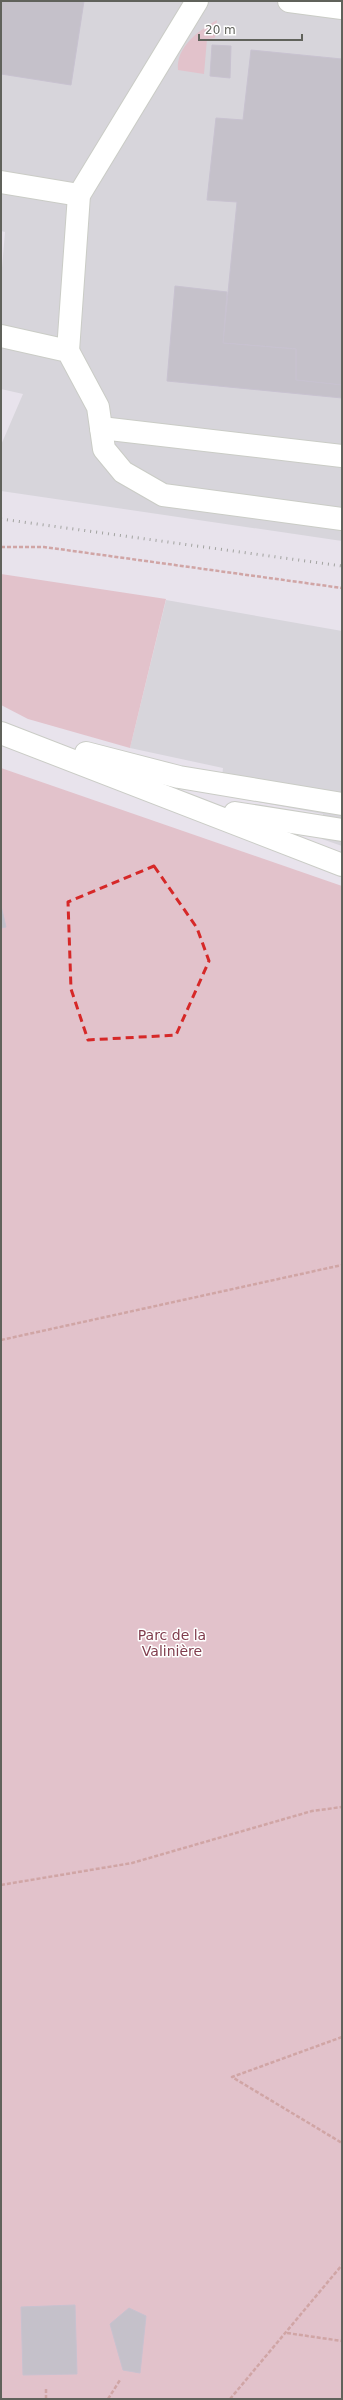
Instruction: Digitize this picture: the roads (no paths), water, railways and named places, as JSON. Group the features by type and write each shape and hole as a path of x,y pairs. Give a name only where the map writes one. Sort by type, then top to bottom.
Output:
{"lane":[{"path":"197,1 79,195 68,351 98,407 104,449 123,472 163,495 342,519"},
{"path":"289,1 342,8"},
{"path":"1,182 79,195"},
{"path":"1,336 68,351"},
{"path":"101,428 342,456"},
{"path":"1,732 179,777 342,804"},
{"path":"1,732 342,864"},
{"path":"191,806 342,830"}],"railway":[{"path":"1,519 342,566"}],"park label":[{"name":"Parc de la Valinière","path":"172,1644"}]}
